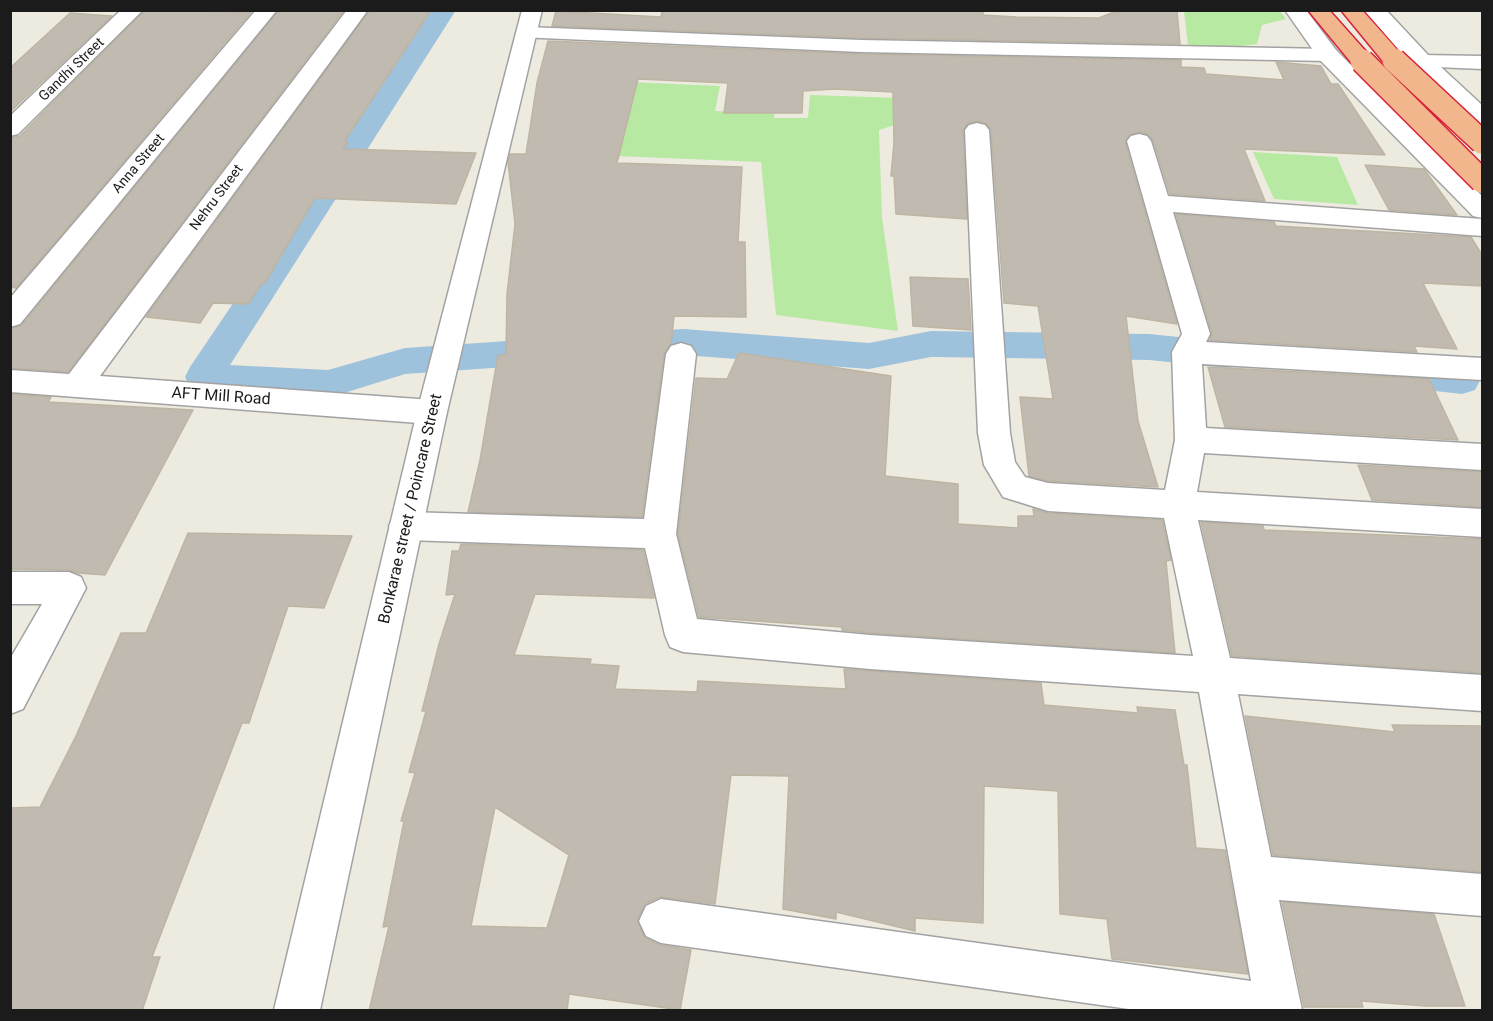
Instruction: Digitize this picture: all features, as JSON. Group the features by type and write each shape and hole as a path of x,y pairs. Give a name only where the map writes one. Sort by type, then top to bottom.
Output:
{"highway":[{"path":"1318,10 1344,62 1482,182"},
{"path":"1351,10 1394,60 1482,142"}],"street":[{"name":"Gandhi Street","path":"10,129 134,10"},
{"name":"Anna Street","path":"10,317 267,10"},
{"name":"Nehru Street","path":"76,386 358,10"},
{"path":"1295,10 1482,210"},
{"path":"1374,10 1424,64 1482,117"},
{"path":"529,22 637,28 861,46 1344,62 1482,63"},
{"name":"Bonkarae street / Poincare Street","path":"297,1011 434,405 529,22"},
{"path":"977,130 992,402 1000,465 1014,487 1048,498 1482,523"},
{"path":"661,921 1279,1009 1215,675 1178,505 1191,440 1187,352 1196,333 1139,141"},
{"path":"1157,203 1482,227"},
{"path":"1187,352 1482,369"},
{"path":"681,354 659,534 683,635 870,652 1482,693"},
{"name":"AFT Mill Road","path":"10,381 434,405"},
{"path":"1191,440 1482,457"},
{"path":"406,526 659,534"},
{"path":"10,588 69,588 10,696"},
{"path":"1254,877 1482,895"}],"green space":[{"path":"1184,11 1280,11 1286,19 1262,25 1257,44 1226,48 1188,46"},
{"path":"629,82 720,86 715,111 752,113 777,95 774,118 808,118 810,95 903,98 901,123 879,130 882,217 898,331 776,315 761,162 617,156"},
{"path":"1253,152 1337,157 1358,205 1274,199"}],"building":[{"path":"145,10 251,12 16,288 10,287 10,138 20,136"},
{"path":"279,10 344,10 68,372 10,368 10,329 22,325"},
{"path":"370,10 431,10 344,142 348,142 343,149 476,153 456,204 315,198 265,283 262,283 248,304 213,303 200,323 146,317"},
{"path":"662,10 983,10 983,15 1099,18 1119,10 1177,10 1180,44 861,38 552,26 556,11 661,17"},
{"path":"70,13 112,16 10,112 10,68"},
{"path":"548,41 861,54 1181,60 1181,67 1204,68 1206,74 1284,80 1276,62 1321,66 1331,84 1338,84 1385,155 1244,149 1265,201 1170,194 1153,140 1148,134 1140,132 1129,135 1125,142 1177,324 1126,316 1138,421 1158,487 1048,481 1029,476 1020,397 1053,399 1038,306 1004,303 991,130 987,124 978,121 968,123 963,130 967,219 896,214 894,176 891,176 894,143 893,92 834,89 803,91 802,113 724,113 728,83 638,79 617,163 742,167 738,242 745,242 746,317 674,316 671,344 664,354 642,517 468,512 480,460 498,355 506,355 507,294 515,224 508,162 510,154 526,154 537,83"},
{"path":"1365,165 1424,169 1457,215 1389,210"},
{"path":"1176,214 1274,222 1276,226 1471,237 1482,255 1482,286 1423,283 1457,349 1414,346 1417,352 1210,340 1212,333"},
{"path":"910,277 968,279 971,330 913,326"},
{"path":"739,353 891,376 885,476 958,484 958,524 1018,528 1018,516 1034,516 1033,509 1048,513 1162,520 1171,560 1166,561 1175,653 870,633 842,630 842,627 699,617 678,534 696,378 727,379"},
{"path":"1208,367 1429,379 1458,440 1225,427"},
{"path":"10,394 51,397 48,402 193,410 105,575 69,570 10,569"},
{"path":"1358,465 1482,472 1482,507 1372,500"},
{"path":"1201,522 1263,526 1264,530 1482,539 1482,673 1232,656"},
{"path":"188,533 352,536 324,608 288,606 249,723 242,723 152,957 160,957 142,1011 10,1011 10,808 40,807 76,736 121,633 146,633"},
{"path":"461,544 643,550 654,598 535,594 514,655 591,659 590,664 619,666 615,689 697,692 698,681 846,689 844,669 1041,683 1044,705 1138,713 1137,707 1175,710 1184,765 1187,765 1196,848 1225,850 1248,974 1112,959 1107,919 1060,914 1058,791 984,786 983,923 915,918 915,931 836,912 836,919 783,909 789,776 731,775 715,904 660,897 645,904 637,920 645,938 661,945 691,950 680,1010 569,994 567,1011 369,1011 389,926 383,927 404,821 401,821 415,773 409,772 426,711 422,711 439,644 455,594 446,595 452,551 459,551","holes":["495,807 569,855 547,928 471,926"]},
{"path":"1245,716 1395,732 1392,725 1482,726 1482,872 1273,855"},
{"path":"1282,902 1434,914 1465,1006 1425,1006 1361,1001 1363,1007 1304,1007"}],"waterway":[{"path":"444,10 203,377 328,384 405,361 683,342 869,356 931,344 1149,347 1229,355"},
{"path":"1390,372 1462,380"}]}
